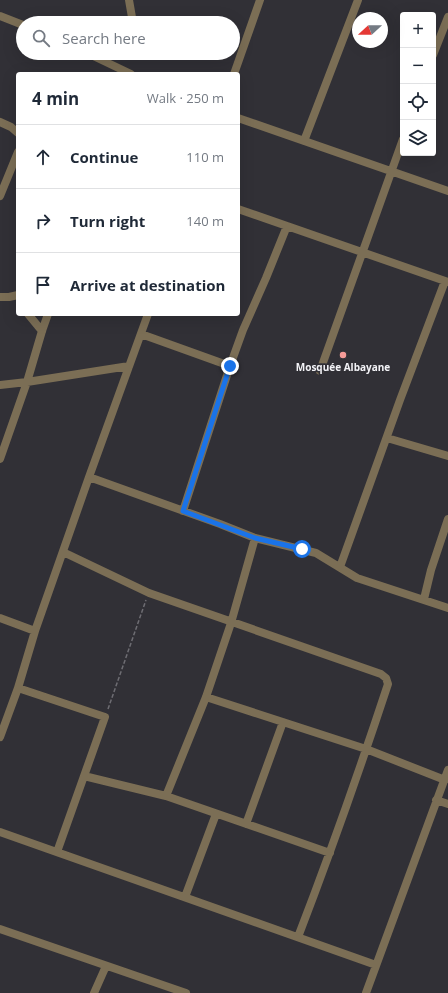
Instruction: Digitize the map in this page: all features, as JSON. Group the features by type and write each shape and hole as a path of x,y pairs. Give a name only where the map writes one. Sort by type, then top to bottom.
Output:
{"street":[{"path":"128,0 131,16"},
{"path":"240,57 260,0"},
{"path":"304,141 358,0"},
{"path":"0,16 16,22"},
{"path":"436,48 448,17"},
{"path":"102,60 127,72"},
{"path":"235,72 239,60"},
{"path":"240,119 448,191"},
{"path":"0,122 16,131"},
{"path":"320,371 400,147"},
{"path":"0,196 16,157"},
{"path":"240,210 447,282 387,438 340,567"},
{"path":"183,511 243,330 258,298 287,226"},
{"path":"0,297 16,295"},
{"path":"9,297 16,302"},
{"path":"30,316 42,331"},
{"path":"0,459 27,382 47,316"},
{"path":"0,737 18,688 35,631 147,316"},
{"path":"140,334 230,366"},
{"path":"0,385 129,366"},
{"path":"387,438 448,456"},
{"path":"89,477 255,538 316,553 356,578 448,608"},
{"path":"424,599 431,570 448,519"},
{"path":"166,796 206,697 231,622 255,538"},
{"path":"63,552 148,593 382,674 386,678 388,684 366,749 330,854 298,937"},
{"path":"0,618 35,631"},
{"path":"18,688 105,717 57,852"},
{"path":"206,697 366,749 445,780"},
{"path":"246,824 283,722"},
{"path":"366,993 448,770"},
{"path":"84,776 166,796 330,854"},
{"path":"436,800 448,804"},
{"path":"185,897 216,814"},
{"path":"0,832 376,965"},
{"path":"0,930 186,993"},
{"path":"94,993 106,966"}],"path":[{"path":"105,717 148,593"}],"place":[{"name":"Mosquée Albayane","path":"343,355"}],"route":[{"path":"230,366 183,511 255,538 302,549"}]}
